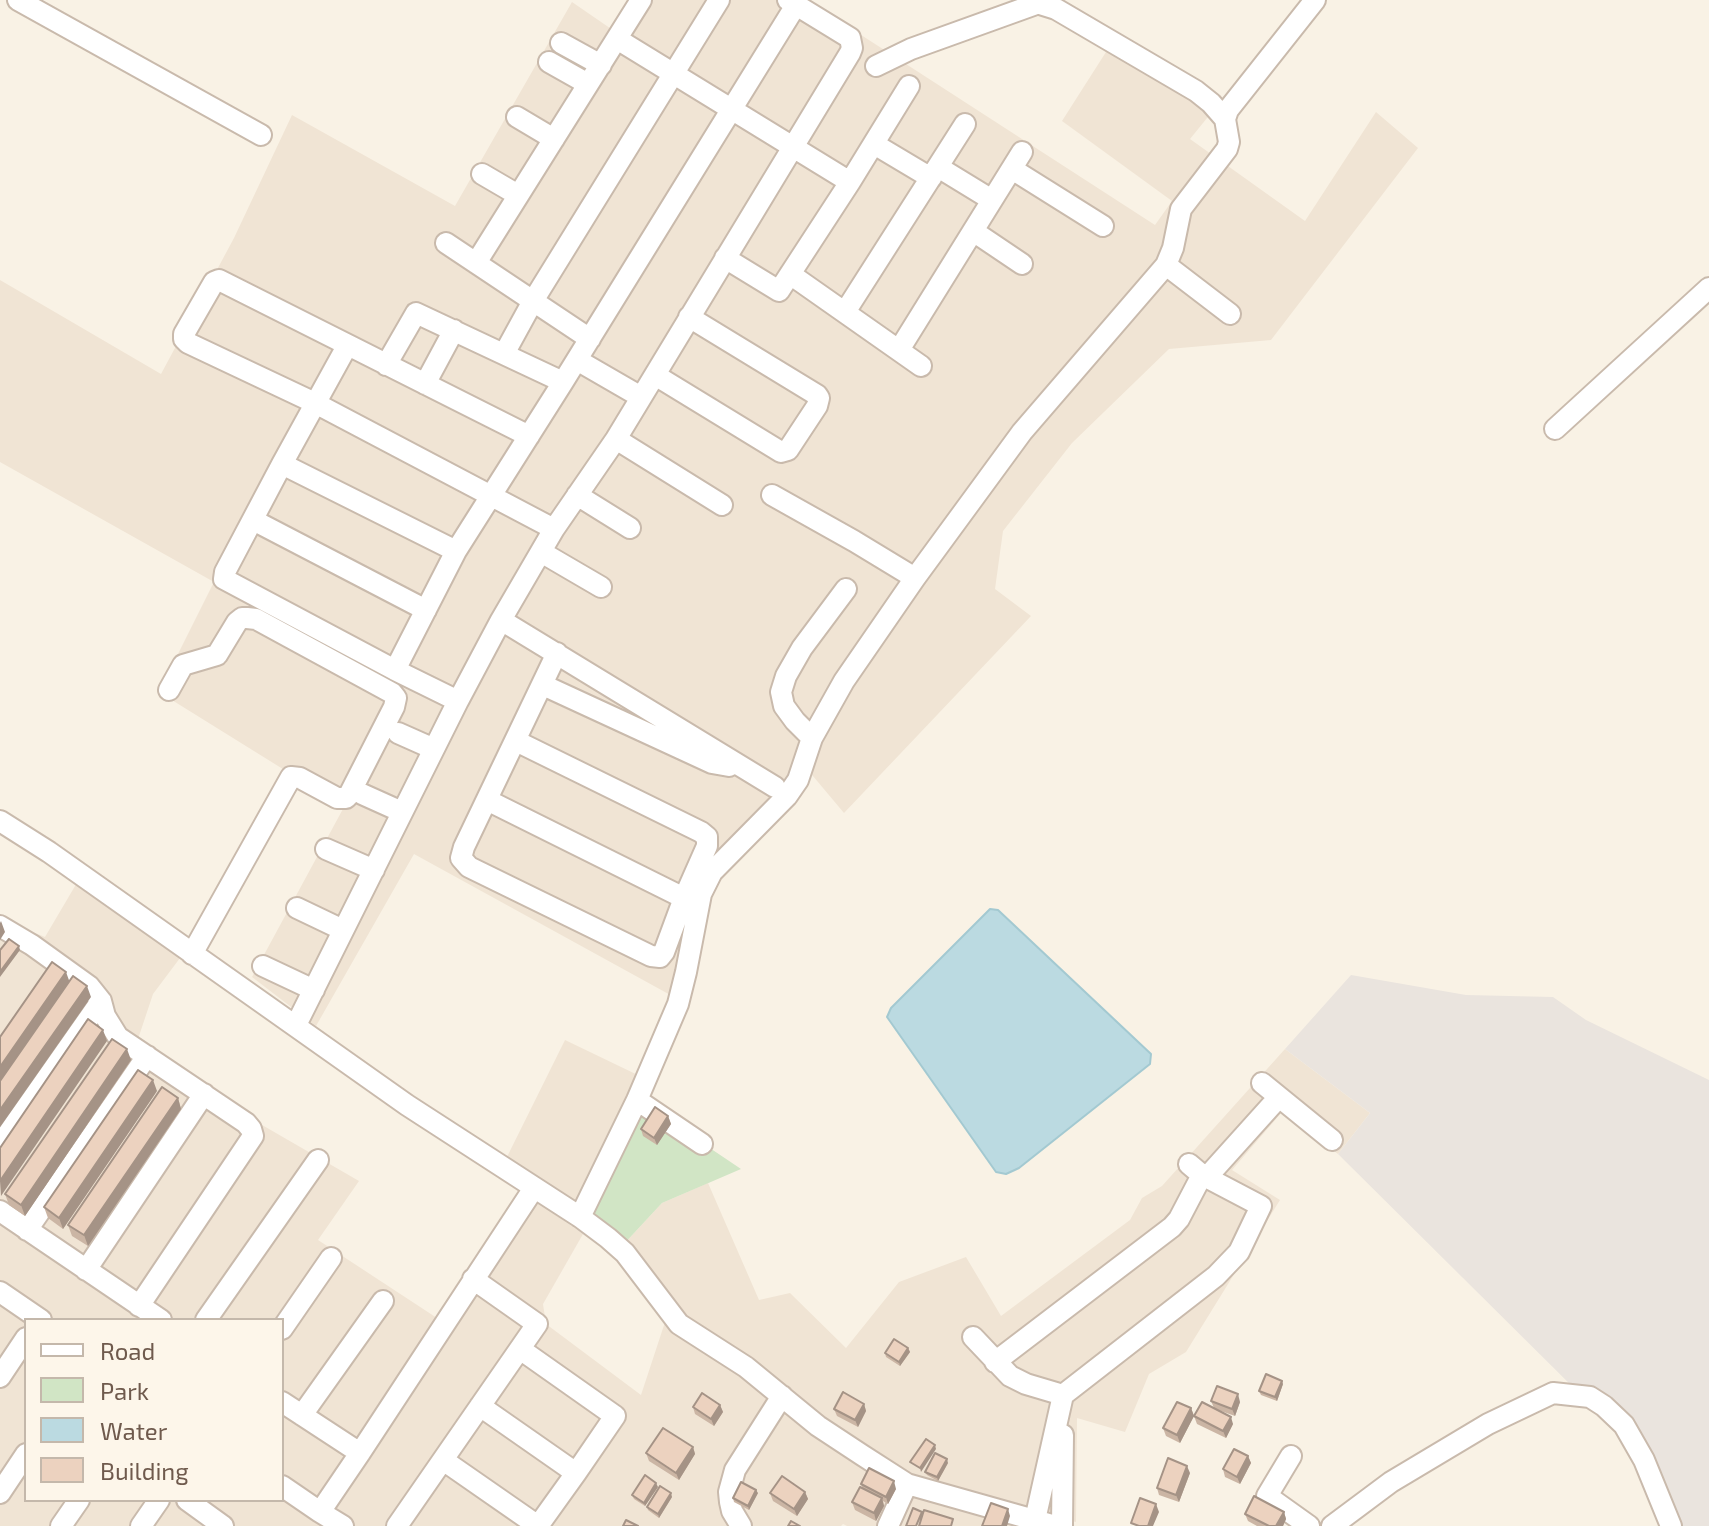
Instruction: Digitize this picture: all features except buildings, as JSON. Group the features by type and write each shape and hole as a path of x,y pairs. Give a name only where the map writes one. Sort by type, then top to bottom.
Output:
{"street":[{"path":"18,0 261,135"},
{"path":"476,263 641,0"},
{"path":"504,354 533,301 719,0"},
{"path":"580,1217 637,1100 678,1004 701,894 712,872 793,788 803,769 812,738 844,681 1022,432 1166,265 1181,209 1227,149 1229,142 1225,119 1228,110 1315,0"},
{"path":"296,1025 501,620 554,529 616,439 852,48 850,38 792,2 732,110 456,551 395,670"},
{"path":"876,66 911,49 1040,4 1056,9 1196,91 1225,119"},
{"path":"617,39 850,182"},
{"path":"561,43 601,65"},
{"path":"549,62 588,84"},
{"path":"725,258 778,291 909,86"},
{"path":"517,117 554,139"},
{"path":"845,312 965,124"},
{"path":"874,144 992,200"},
{"path":"899,350 1017,160 1103,226"},
{"path":"482,174 518,195"},
{"path":"973,231 1022,264"},
{"path":"446,243 590,339"},
{"path":"1166,265 1230,314"},
{"path":"790,274 921,366"},
{"path":"529,436 216,280 184,334 184,339 315,403 554,529"},
{"path":"1555,429 1709,288"},
{"path":"386,365 416,313 563,382"},
{"path":"655,375 781,452 788,450 817,406 819,398 813,392 689,317"},
{"path":"425,384 454,330"},
{"path":"347,346 224,579 458,701"},
{"path":"577,360 641,397"},
{"path":"616,439 722,505"},
{"path":"282,464 456,551"},
{"path":"577,495 630,528"},
{"path":"772,495 915,578"},
{"path":"253,520 426,610"},
{"path":"541,552 601,587"},
{"path":"812,738 784,706 781,692 802,648 846,589"},
{"path":"169,690 183,665 217,655 237,622 247,618 256,619 392,693 397,702 346,798 337,798 300,778 291,777 192,954"},
{"path":"501,620 775,787"},
{"path":"516,741 707,837 707,846 660,957 651,956 469,867 461,858 557,653"},
{"path":"543,685 712,763 743,767"},
{"path":"398,733 434,749"},
{"path":"362,794 402,812"},
{"path":"487,800 684,898"},
{"path":"0,821 49,852 407,1105 580,1217 625,1253 679,1324 746,1367 818,1426 907,1484 1056,1526"},
{"path":"326,849 374,870"},
{"path":"297,908 343,930"},
{"path":"0,926 53,968 89,986 101,1001 105,1016 118,1037 251,1129 253,1136 139,1306"},
{"path":"263,966 314,990"},
{"path":"0,1145 101,1001"},
{"path":"27,1230 147,1056"},
{"path":"1262,1083 1332,1140"},
{"path":"86,1270 204,1094"},
{"path":"995,1362 1172,1227 1179,1219 1199,1172 1279,1097"},
{"path":"637,1100 702,1144"},
{"path":"207,1318 318,1160"},
{"path":"1035,1520 1063,1395 1216,1276 1239,1252 1261,1206 1199,1172"},
{"path":"320,1512 534,1188"},
{"path":"0,1211 158,1318"},
{"path":"284,1326 331,1258"},
{"path":"397,1526 537,1324 473,1279"},
{"path":"0,1292 38,1318"},
{"path":"302,1415 383,1301"},
{"path":"973,1337 1010,1376 1063,1395"},
{"path":"0,1377 24,1341"},
{"path":"443,1460 538,1526 576,1473 615,1416 520,1349"},
{"path":"1332,1526 1391,1482 1488,1424 1553,1393 1590,1397 1624,1425 1644,1460 1671,1526"},
{"path":"1062,1526 1063,1395"},
{"path":"741,1526 730,1502 729,1492 735,1470 782,1396"},
{"path":"284,1403 360,1453"},
{"path":"480,1406 576,1473"},
{"path":"1291,1456 1267,1496 1309,1526"},
{"path":"0,1493 24,1457"},
{"path":"888,1526 907,1484"},
{"path":"284,1487 343,1526"},
{"path":"61,1526 78,1502"},
{"path":"141,1526 158,1502"},
{"path":"190,1502 223,1526"}],"shaded area":[{"path":"641,0 807,0 1155,225 1172,201 1062,121 1113,41 1216,107 1190,139 1305,221 1376,112 1418,148 1271,340 1169,349 1072,443 1003,531 995,589 1031,616 844,813 797,757 790,793 715,862 674,997 414,854 316,1026 252,977 344,807 159,692 214,582 0,462 0,280 161,374 234,238 292,115 455,206 572,2 620,35"},
{"path":"78,881 183,954 153,994 134,1051 359,1181 318,1240 440,1320 523,1192 583,1234 543,1304 546,1324 641,1395 669,1310 623,1245 662,1203 708,1183 759,1300 790,1293 846,1348 899,1282 966,1257 1001,1316 1130,1220 1142,1198 1162,1186 1285,1049 1370,1113 1338,1154 1282,1112 1232,1170 1280,1200 1186,1352 1149,1374 1125,1432 1077,1418 1076,1522 1034,1511 1025,1526 0,1526 0,919 45,937"},
{"path":"1351,975 1466,995 1553,997 1586,1020 1709,1080 1709,1526 1659,1526 1634,1441 1587,1401 1338,1154 1370,1113 1285,1049"},
{"path":"565,1040 644,1078 578,1213 502,1167"}],"green space":[{"path":"634,1097 741,1169 662,1203 623,1245 578,1213"}],"water":[{"path":"990,909 998,910 1151,1054 1150,1064 1019,1168 1006,1174 996,1172 887,1017 891,1008"}]}
